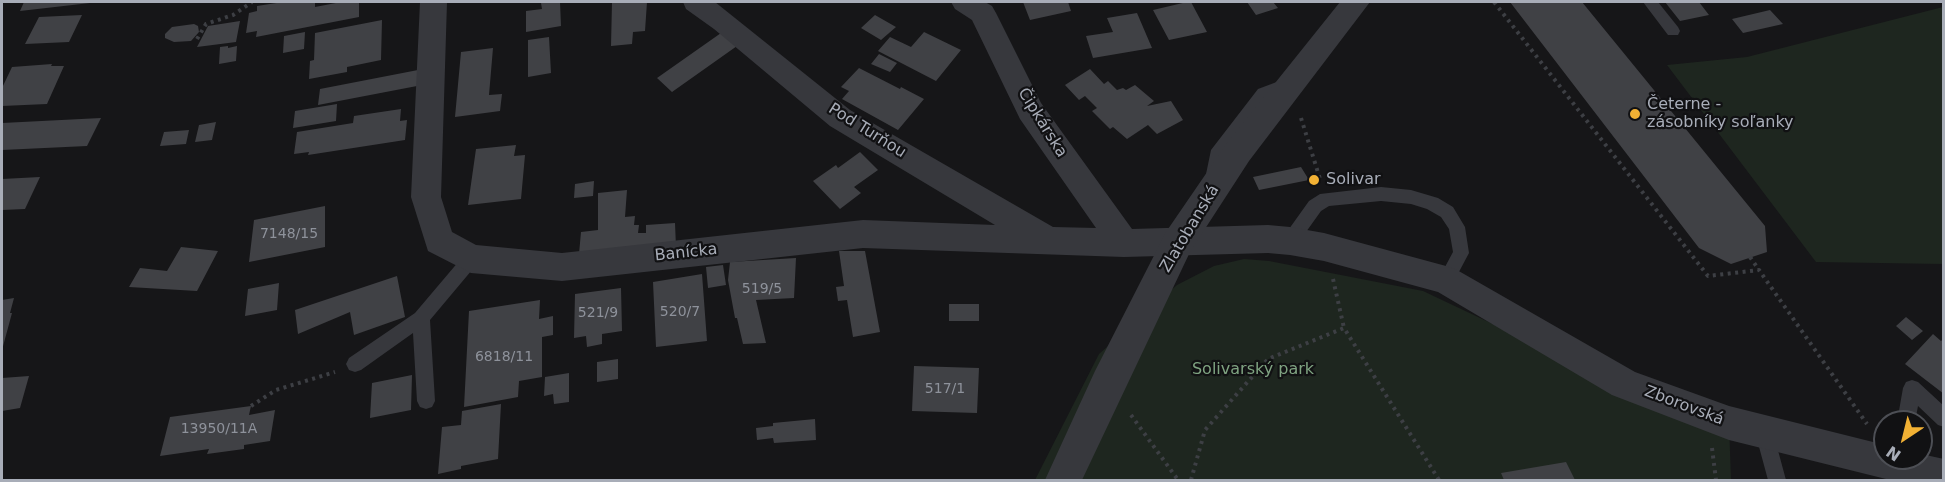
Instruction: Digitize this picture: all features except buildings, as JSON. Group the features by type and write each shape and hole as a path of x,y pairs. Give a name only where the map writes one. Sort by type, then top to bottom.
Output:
{"street":[{"name":"Banícka","path":"433,2 426,197 439,241 471,259 562,267 863,234 1051,242 1178,242"},
{"name":"Pod Turňou","path":"696,2 724,22 840,118 1051,242"},
{"name":"Čipkárska","path":"965,2 982,13 1030,111 1124,243"},
{"name":"Zlatobanská","path":"1064,480 1108,382 1178,242 1212,189 1290,83 1356,2"},
{"name":"Zborovská","path":"1178,242 1268,239 1290,241 1446,280 1624,384 1729,423 1873,456"},
{"name":"Zborovská","path":"1923,470 1944,477"}],"lane":[{"path":"1290,83 1317,71 1361,13 1365,2"},
{"path":"1650,2 1673,31"},
{"path":"1290,241 1315,206 1326,199 1391,195 1432,203 1447,212 1457,227 1461,253 1446,280"},
{"path":"355,364 421,318 471,259"},
{"path":"421,318 426,401"},
{"path":"1908,410 1912,388 1944,419"},
{"path":"1764,432 1777,480"}],"path":[{"path":"196,39 207,24 233,15 252,2"},
{"path":"1494,2 1708,276 1759,270"},
{"path":"1300,117 1326,199"},
{"path":"1337,251 1333,278 1344,328 1439,480"},
{"path":"1750,257 1872,430"},
{"path":"1191,480 1205,430 1268,359 1344,328"},
{"path":"251,406 276,390 355,364"},
{"path":"1108,382 1178,480"}],"green space":[{"path":"1943,7 1943,264 1816,262 1667,65 1747,57"},
{"name":"Solivarský park","path":"1244,259 1269,261 1423,291 1681,413 1729,423 1731,480 1035,480 1099,354 1177,285 1214,266"}],"place":[{"name":"Četerne - zásobníky soľanky","path":"1635,114"},
{"name":"Solivar","path":"1314,180"}]}
